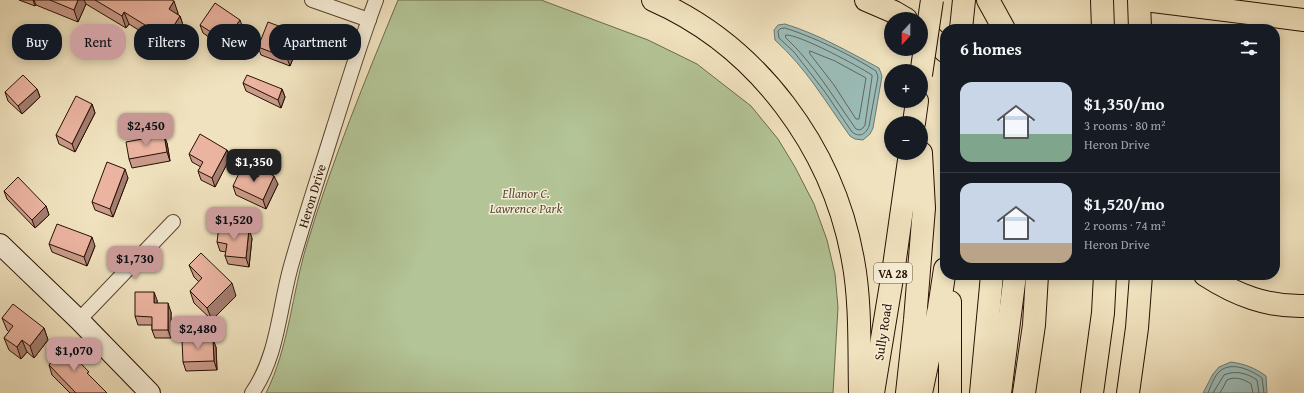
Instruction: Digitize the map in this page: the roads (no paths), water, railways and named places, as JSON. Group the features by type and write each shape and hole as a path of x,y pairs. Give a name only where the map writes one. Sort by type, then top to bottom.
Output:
{"highway":[{"path":"653,0 699,24 725,43 750,66 768,84 786,106 806,136 824,170 837,200 847,229 854,262 857,293 860,393"},
{"path":"866,0 894,12"},
{"path":"923,64 932,0"},
{"path":"962,24 964,0"},
{"path":"988,0 1001,24"},
{"path":"1102,0 1103,24"},
{"path":"1140,0 1140,24"},
{"path":"1145,0 1304,20"},
{"path":"928,35 940,46"},
{"name":"Sully Road","path":"873,393 894,266 909,160"},
{"path":"907,393 916,312 924,208 921,160"},
{"path":"921,393 943,280"},
{"path":"950,280 950,393"},
{"path":"981,393 992,280"},
{"path":"1000,393 1014,280"},
{"path":"1024,393 1034,325 1037,280"},
{"path":"1092,393 1103,313 1105,280"},
{"path":"1128,393 1137,328 1141,280"},
{"path":"1213,280 1246,297 1268,303 1304,306"}],"street":[{"path":"312,0 369,20"},
{"name":"Heron Drive","path":"252,393 258,385 266,368 291,268 376,0"},
{"path":"79,320 173,222"},
{"path":"0,244 79,320 150,393"}],"water":[{"path":"785,24 821,38 879,68 882,76 873,128 870,134 863,140 855,139 850,136 797,62 775,40 774,30 778,25"},
{"path":"1231,362 1250,367 1266,376 1267,393 1203,393 1213,374 1219,367"}],"park label":[{"name":"Ellanor C. Lawrence Park","path":"526,200"}]}
